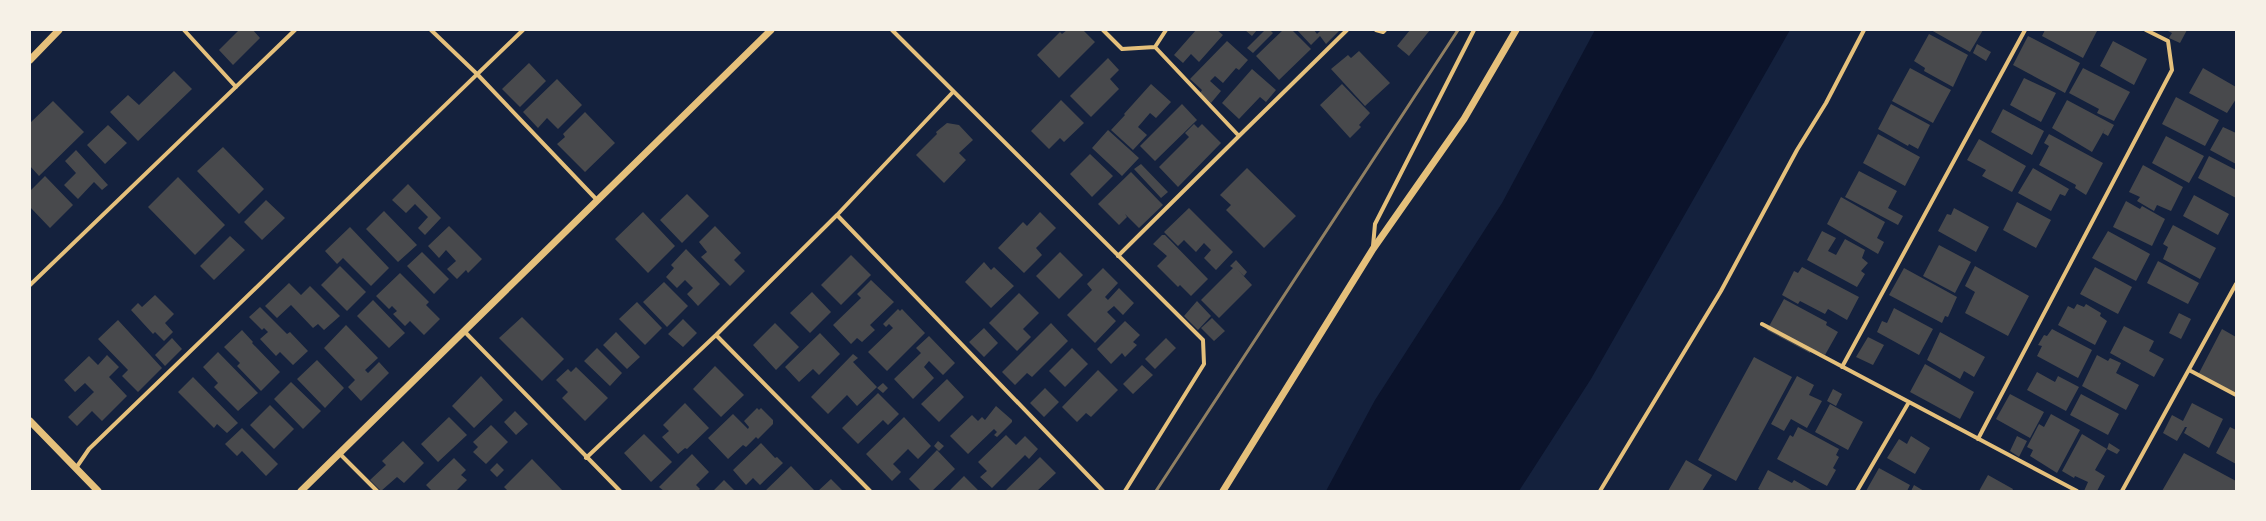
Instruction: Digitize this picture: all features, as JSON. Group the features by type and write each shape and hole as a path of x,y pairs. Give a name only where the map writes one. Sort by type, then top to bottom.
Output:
{"street":[{"path":"30,60 59,30"},
{"path":"184,30 236,87"},
{"path":"30,286 295,30"},
{"path":"431,30 477,74 597,200"},
{"path":"76,468 90,449 522,30"},
{"path":"301,491 338,452 771,30"},
{"path":"892,30 1203,340 1204,364 1125,491"},
{"path":"1103,30 1122,49 1155,47"},
{"path":"1155,47 1166,30"},
{"path":"1118,256 1347,30"},
{"path":"1376,30 1383,32 1385,30"},
{"path":"1373,249 1375,224 1474,30"},
{"path":"1223,491 1373,249 1464,119 1516,30"},
{"path":"1600,491 1721,291 1797,150 1826,104 1864,30"},
{"path":"1842,367 2025,30"},
{"path":"1978,439 2172,70 2168,41 2146,30"},
{"path":"1155,47 1239,136"},
{"path":"586,458 716,335 837,215 953,92"},
{"path":"837,215 1103,491"},
{"path":"2122,491 2236,284"},
{"path":"1762,324 2077,491"},
{"path":"463,330 586,458 620,491"},
{"path":"716,335 870,491"},
{"path":"2189,370 2236,395"},
{"path":"1856,491 1909,402"},
{"path":"30,421 98,491"},
{"path":"338,452 377,491"}],"water":[{"path":"1595,30 1790,30 1591,379 1519,491 1326,491 1375,400 1502,203"}],"building":[{"path":"239,30 253,30 260,38 233,65 219,50"},
{"path":"1067,30 1083,30 1095,42 1059,78 1037,55 1060,32 1062,34"},
{"path":"1196,30 1217,30 1223,35 1199,62 1191,54 1183,63 1174,55"},
{"path":"1245,30 1257,30 1252,36"},
{"path":"1265,30 1270,30 1273,33 1253,53 1247,48"},
{"path":"1283,30 1292,30 1311,49 1279,80 1256,56"},
{"path":"1297,30 1314,30 1317,34 1321,30 1340,30 1326,44 1320,36 1311,45"},
{"path":"1410,30 1430,30 1409,56 1397,46"},
{"path":"1931,30 1983,30 1970,52"},
{"path":"2045,30 2097,31 2083,58 2042,36"},
{"path":"2166,30 2187,30 2180,43 2169,38 2172,33"},
{"path":"1929,34 1968,55 1953,87 1924,71 1925,68 1914,61"},
{"path":"2028,36 2080,63 2065,93 2013,65"},
{"path":"1227,41 1248,60 1239,70 1236,68 1223,83 1215,76 1210,81 1221,91 1211,103 1200,93 1202,90 1190,79"},
{"path":"2113,41 2147,59 2134,85 2100,66"},
{"path":"1977,44 1991,52 1986,61 1973,53"},
{"path":"1359,51 1390,83 1365,106 1331,69 1348,55 1351,58"},
{"path":"1108,58 1119,70 1110,79 1119,89 1091,117 1070,96"},
{"path":"529,63 546,81 520,107 502,89"},
{"path":"1910,68 1951,90 1933,123 1892,101"},
{"path":"2083,68 2130,92 2114,121 2097,113 2099,109 2069,93"},
{"path":"2203,68 2236,87 2236,99 2227,113 2189,93"},
{"path":"1252,69 1276,90 1266,102 1260,97 1239,119 1222,103"},
{"path":"174,71 192,89 138,141 110,112 128,95 139,105"},
{"path":"2024,78 2056,93 2041,122 2010,105"},
{"path":"557,79 582,105 558,129 547,118 538,128 523,112"},
{"path":"1151,84 1171,102 1156,118 1150,113 1138,127 1147,135 1133,150 1111,130"},
{"path":"1342,84 1370,113 1359,125 1361,127 1350,138 1320,105"},
{"path":"2176,97 2219,120 2205,146 2162,124"},
{"path":"1061,100 1084,123 1064,142 1060,138 1049,149 1031,131"},
{"path":"2067,100 2114,125 2108,136 2103,133 2105,129 2092,152 2052,128"},
{"path":"53,101 84,132 39,176 30,166 30,123"},
{"path":"1182,104 1197,120 1155,161 1140,146"},
{"path":"1891,104 1930,125 1918,149 1909,144 1908,146 1878,129"},
{"path":"2003,109 2044,131 2032,155 1991,132"},
{"path":"585,112 615,143 585,172 557,144 565,137 563,134"},
{"path":"947,123 959,125 973,140 959,153 966,160 944,183 916,155 937,134 936,132"},
{"path":"1194,124 1198,128 1202,124 1221,143 1178,187 1159,167 1189,137 1185,133"},
{"path":"108,125 127,143 105,164 87,145"},
{"path":"2223,127 2236,133 2236,164 2210,150"},
{"path":"1108,130 1139,158 1122,176 1092,148"},
{"path":"1878,134 1920,157 1905,186 1863,163"},
{"path":"2049,134 2103,163 2086,195 2075,188 2076,185 2039,165 2049,146 2044,143"},
{"path":"2166,136 2204,156 2189,183 2152,163"},
{"path":"1979,139 2026,166 2012,192 1982,176 1986,170 1967,160"},
{"path":"223,147 264,189 239,214 197,171"},
{"path":"76,150 108,185 102,190 94,182 78,199 64,185 76,173 65,161"},
{"path":"1090,154 1113,176 1092,197 1070,174"},
{"path":"2209,156 2236,170 2236,198 2198,178"},
{"path":"1141,164 1168,192 1161,198 1134,169"},
{"path":"2143,165 2183,187 2171,211 2157,205 2154,211 2137,201 2140,197 2129,192"},
{"path":"1247,168 1296,216 1264,248 1226,210 1231,205 1220,195"},
{"path":"2033,168 2069,189 2065,196 2060,194 2051,211 2018,193"},
{"path":"1859,171 1897,191 1888,208 1903,216 1898,225 1845,197"},
{"path":"1131,172 1163,205 1139,228 1125,214 1127,217 1119,225 1098,204"},
{"path":"45,176 73,205 50,228 30,207 30,191"},
{"path":"178,177 225,225 195,255 148,207"},
{"path":"408,184 441,218 425,235 418,228 428,217 415,204 406,213 392,200"},
{"path":"687,194 709,216 682,243 660,220"},
{"path":"2194,195 2229,214 2218,235 2183,216"},
{"path":"1841,197 1885,222 1877,238 1884,242 1878,254 1827,224"},
{"path":"266,200 285,218 262,240 244,222"},
{"path":"2126,201 2140,209 2142,206 2165,219 2152,246 2113,227"},
{"path":"2017,202 2051,220 2036,248 2003,230"},
{"path":"1189,208 1233,252 1216,270 1204,258 1211,250 1204,243 1196,252 1184,240 1178,246 1164,232"},
{"path":"1954,208 1989,227 1976,252 1938,231 1947,214 1951,215"},
{"path":"384,211 417,245 398,262 366,229"},
{"path":"643,212 675,246 648,273 615,239"},
{"path":"1040,212 1056,228 1036,248 1042,255 1024,273 998,248 1023,222 1027,226"},
{"path":"2173,225 2216,248 2200,279 2163,259 2168,247 2163,244"},
{"path":"449,226 482,259 468,273 466,270 457,279 447,269 456,261 446,250 439,258 428,246"},
{"path":"715,226 741,253 734,260 745,271 730,286 701,257 707,252 699,242"},
{"path":"350,227 389,268 371,286 343,258 337,264 325,251"},
{"path":"1822,231 1836,238 1828,251 1836,255 1845,239 1865,250 1862,258 1868,263 1861,271 1865,274 1857,287 1807,260"},
{"path":"2108,231 2150,254 2136,281 2092,258"},
{"path":"1162,235 1165,235 1208,279 1191,296 1180,285 1178,287 1157,266 1167,256 1153,244"},
{"path":"230,236 245,250 214,280 200,266"},
{"path":"1939,245 1971,262 1955,293 1923,276"},
{"path":"686,249 720,284 698,306 687,294 693,288 685,280 677,288 666,277 674,268 671,265"},
{"path":"422,252 449,279 434,294 407,266"},
{"path":"1060,252 1083,275 1059,299 1036,276"},
{"path":"851,255 871,275 841,305 821,285"},
{"path":"1236,260 1247,272 1244,276 1238,270 1252,285 1219,318 1201,300 1233,268 1230,266"},
{"path":"2158,261 2199,283 2188,304 2147,283"},
{"path":"984,262 991,270 994,267 1014,286 991,308 965,282"},
{"path":"340,266 366,292 347,311 321,285"},
{"path":"1975,266 2029,296 2008,336 1965,313 1975,292 1965,286"},
{"path":"1802,267 1859,297 1847,320 1828,309 1825,314 1800,301 1798,304 1782,295 1794,271 1798,273"},
{"path":"2095,267 2132,287 2118,314 2080,294"},
{"path":"1103,268 1118,283 1105,297 1108,300 1119,288 1134,303 1123,315 1114,306 1107,312 1116,321 1095,343 1067,315 1092,290 1087,284"},
{"path":"1904,268 1957,297 1948,317 1945,316 1942,323 1889,295"},
{"path":"400,273 429,302 426,305 440,319 424,335 410,321 405,326 393,314 397,311 392,306 389,309 376,296"},
{"path":"871,280 894,302 870,325 875,330 862,342 857,338 851,344 833,325 861,298 857,294"},
{"path":"664,282 688,306 667,327 643,302"},
{"path":"289,283 301,295 310,286 340,316 324,330 318,324 313,328 291,305 277,318 265,306"},
{"path":"812,292 831,312 810,333 790,313"},
{"path":"1019,293 1039,313 1023,329 1031,337 1017,351 989,323"},
{"path":"155,295 174,314 165,323 173,332 164,341 155,332 153,334 131,310 138,303 142,307"},
{"path":"1784,299 1827,322 1826,325 1838,332 1825,355 1812,349 1810,353 1767,330"},
{"path":"373,300 405,333 389,348 357,316"},
{"path":"1197,301 1211,316 1198,330 1184,316"},
{"path":"637,302 662,328 645,345 619,319"},
{"path":"2077,304 2084,307 2086,304 2101,313 2100,316 2107,321 2095,345 2058,325 2068,306 2074,309"},
{"path":"260,307 287,334 290,332 308,351 293,365 280,352 276,356 260,339 268,332 264,328 262,330 249,317"},
{"path":"1894,308 1933,329 1919,355 1877,332 1882,321 1887,323"},
{"path":"898,309 900,311 902,309 925,333 887,371 868,352 893,328 889,324 886,327 883,324"},
{"path":"2179,313 2191,319 2181,339 2169,333"},
{"path":"522,317 564,359 542,381 499,338"},
{"path":"1212,318 1225,331 1214,341 1201,328"},
{"path":"683,319 697,333 683,347 668,334"},
{"path":"118,320 162,368 138,392 122,376 128,370 98,339"},
{"path":"1125,321 1140,335 1133,342 1137,345 1125,357 1122,353 1111,364 1097,349"},
{"path":"775,323 799,347 776,370 753,345"},
{"path":"1051,323 1068,341 1032,377 1027,373 1015,385 1002,372"},
{"path":"346,325 378,358 365,370 368,373 379,362 389,373 361,401 348,387 355,380 324,348"},
{"path":"2124,326 2154,341 2149,351 2164,359 2154,377 2110,353"},
{"path":"984,328 998,343 984,357 969,342"},
{"path":"2052,329 2092,350 2078,378 2037,356 2042,346 2038,345 2044,335 2047,336"},
{"path":"2222,329 2236,337 2236,395 2198,375"},
{"path":"242,330 253,342 252,343 280,372 261,391 237,366 240,363 224,347"},
{"path":"616,332 640,357 627,369 603,345"},
{"path":"1940,332 1985,357 1974,377 1964,371 1960,379 1927,360"},
{"path":"820,333 840,354 819,375 813,369 799,382 785,367"},
{"path":"929,336 955,363 943,375 929,361 924,367 934,378 913,399 894,379 921,353 916,348"},
{"path":"1868,337 1884,345 1873,365 1856,357"},
{"path":"172,338 182,349 165,366 155,355"},
{"path":"1166,338 1176,348 1155,369 1145,359"},
{"path":"597,348 622,373 610,386 584,361"},
{"path":"1072,348 1088,364 1065,387 1049,371"},
{"path":"218,352 258,393 238,411 214,387 218,383 203,367"},
{"path":"853,354 858,358 853,362 877,387 857,406 847,395 828,414 811,397"},
{"path":"107,355 119,367 109,377 127,396 102,421 92,411 77,426 68,417 94,392 85,383 75,392 64,380 89,356 98,365"},
{"path":"2097,355 2108,361 2110,358 2121,363 2116,373 2139,385 2126,410 2082,386"},
{"path":"1754,357 1792,377 1736,481 1698,460"},
{"path":"317,360 344,388 325,408 297,379"},
{"path":"1925,364 1974,392 1960,419 1910,392"},
{"path":"1142,365 1153,375 1133,394 1123,384"},
{"path":"715,366 744,395 721,417 693,389"},
{"path":"576,367 608,398 585,421 562,398 568,392 556,380 568,369 571,372"},
{"path":"1098,370 1118,390 1091,417 1086,413 1077,422 1062,407"},
{"path":"2037,372 2055,382 2058,376 2079,387 2066,411 2027,390"},
{"path":"481,376 503,400 474,428 452,406"},
{"path":"1797,376 1814,385 1809,395 1822,401 1807,428 1791,419 1784,431 1771,424"},
{"path":"193,377 238,423 227,433 217,424 214,428 178,392"},
{"path":"947,379 964,397 939,422 921,404"},
{"path":"291,382 321,411 303,429 274,399"},
{"path":"883,383 888,388 883,393 877,388"},
{"path":"1045,388 1059,402 1044,417 1030,403"},
{"path":"1833,389 1842,394 1836,406 1827,401"},
{"path":"878,393 899,414 888,425 883,420 858,444 842,428"},
{"path":"2010,394 2044,412 2030,438 1996,419"},
{"path":"2081,394 2119,414 2108,435 2070,415"},
{"path":"685,403 709,428 687,449 685,448 678,454 662,437 669,431 663,425"},
{"path":"2192,403 2223,419 2209,448 2184,433 2187,427 2185,427 2177,441 2163,433 2172,415 2183,421"},
{"path":"1830,404 1863,422 1848,450 1815,432"},
{"path":"270,405 294,429 274,449 250,425"},
{"path":"996,406 1012,420 1012,422 997,437 994,435 997,432 994,429 968,454 950,436 972,415 978,421 982,417 985,420"},
{"path":"757,408 759,410 761,408 773,420 773,424 758,439 756,437 746,447 743,445 728,459 708,438 733,414 748,429 749,427 744,421"},
{"path":"515,411 528,424 516,435 504,422"},
{"path":"2051,414 2080,430 2057,473 2030,456 2033,450 2027,447 2039,424 2044,427"},
{"path":"449,417 467,435 438,462 421,444"},
{"path":"904,417 931,446 918,459 908,449 893,464 901,472 892,481 866,454"},
{"path":"491,425 508,442 486,464 473,452 478,447 473,442"},
{"path":"1798,427 1839,449 1836,455 1839,457 1833,468 1836,470 1827,486 1777,459 1790,435 1793,437"},
{"path":"2230,427 2236,430 2236,464 2216,453"},
{"path":"242,428 278,464 266,476 242,451 237,456 225,444"},
{"path":"644,434 672,462 651,482 624,453"},
{"path":"2082,434 2107,449 2095,470 2105,476 2097,491 2084,491 2088,482 2075,476 2074,478 2062,471"},
{"path":"1006,435 1016,445 1025,436 1038,449 1029,459 1025,455 992,488 980,477 987,471 978,462"},
{"path":"1911,436 1930,448 1915,474 1887,458 1899,439 1907,444"},
{"path":"2017,436 2027,441 2019,457 2010,451"},
{"path":"403,441 424,463 404,483 397,477 381,491 370,480 386,465 382,461"},
{"path":"938,441 944,446 939,451 934,446"},
{"path":"761,443 775,458 777,457 783,463 760,485 753,478 746,485 733,470"},
{"path":"2109,443 2120,450 2117,454 2107,449"},
{"path":"937,450 955,469 932,491 921,491 909,479"},
{"path":"2184,453 2236,481 2236,491 2162,491"},
{"path":"692,454 709,472 696,485 700,489 698,491 664,491 659,487"},
{"path":"1040,457 1056,473 1037,491 1005,491"},
{"path":"454,458 466,470 461,475 467,480 456,491 432,491 426,485"},
{"path":"532,459 563,491 508,491 504,487"},
{"path":"1686,460 1712,475 1702,491 1668,491"},
{"path":"497,463 504,470 497,477 490,470"},
{"path":"791,466 814,490 765,491"},
{"path":"1879,468 1910,485 1907,491 1866,491"},
{"path":"1768,470 1792,483 1794,480 1813,491 1761,491 1758,489"},
{"path":"1988,475 2013,489 2012,491 1979,491"},
{"path":"964,476 979,491 949,491"},
{"path":"831,479 843,491 818,491"},
{"path":"724,480 735,491 713,491"},
{"path":"1914,485 1924,491 1911,491"}],"railway":[{"path":"1156,491 1458,30"}]}
